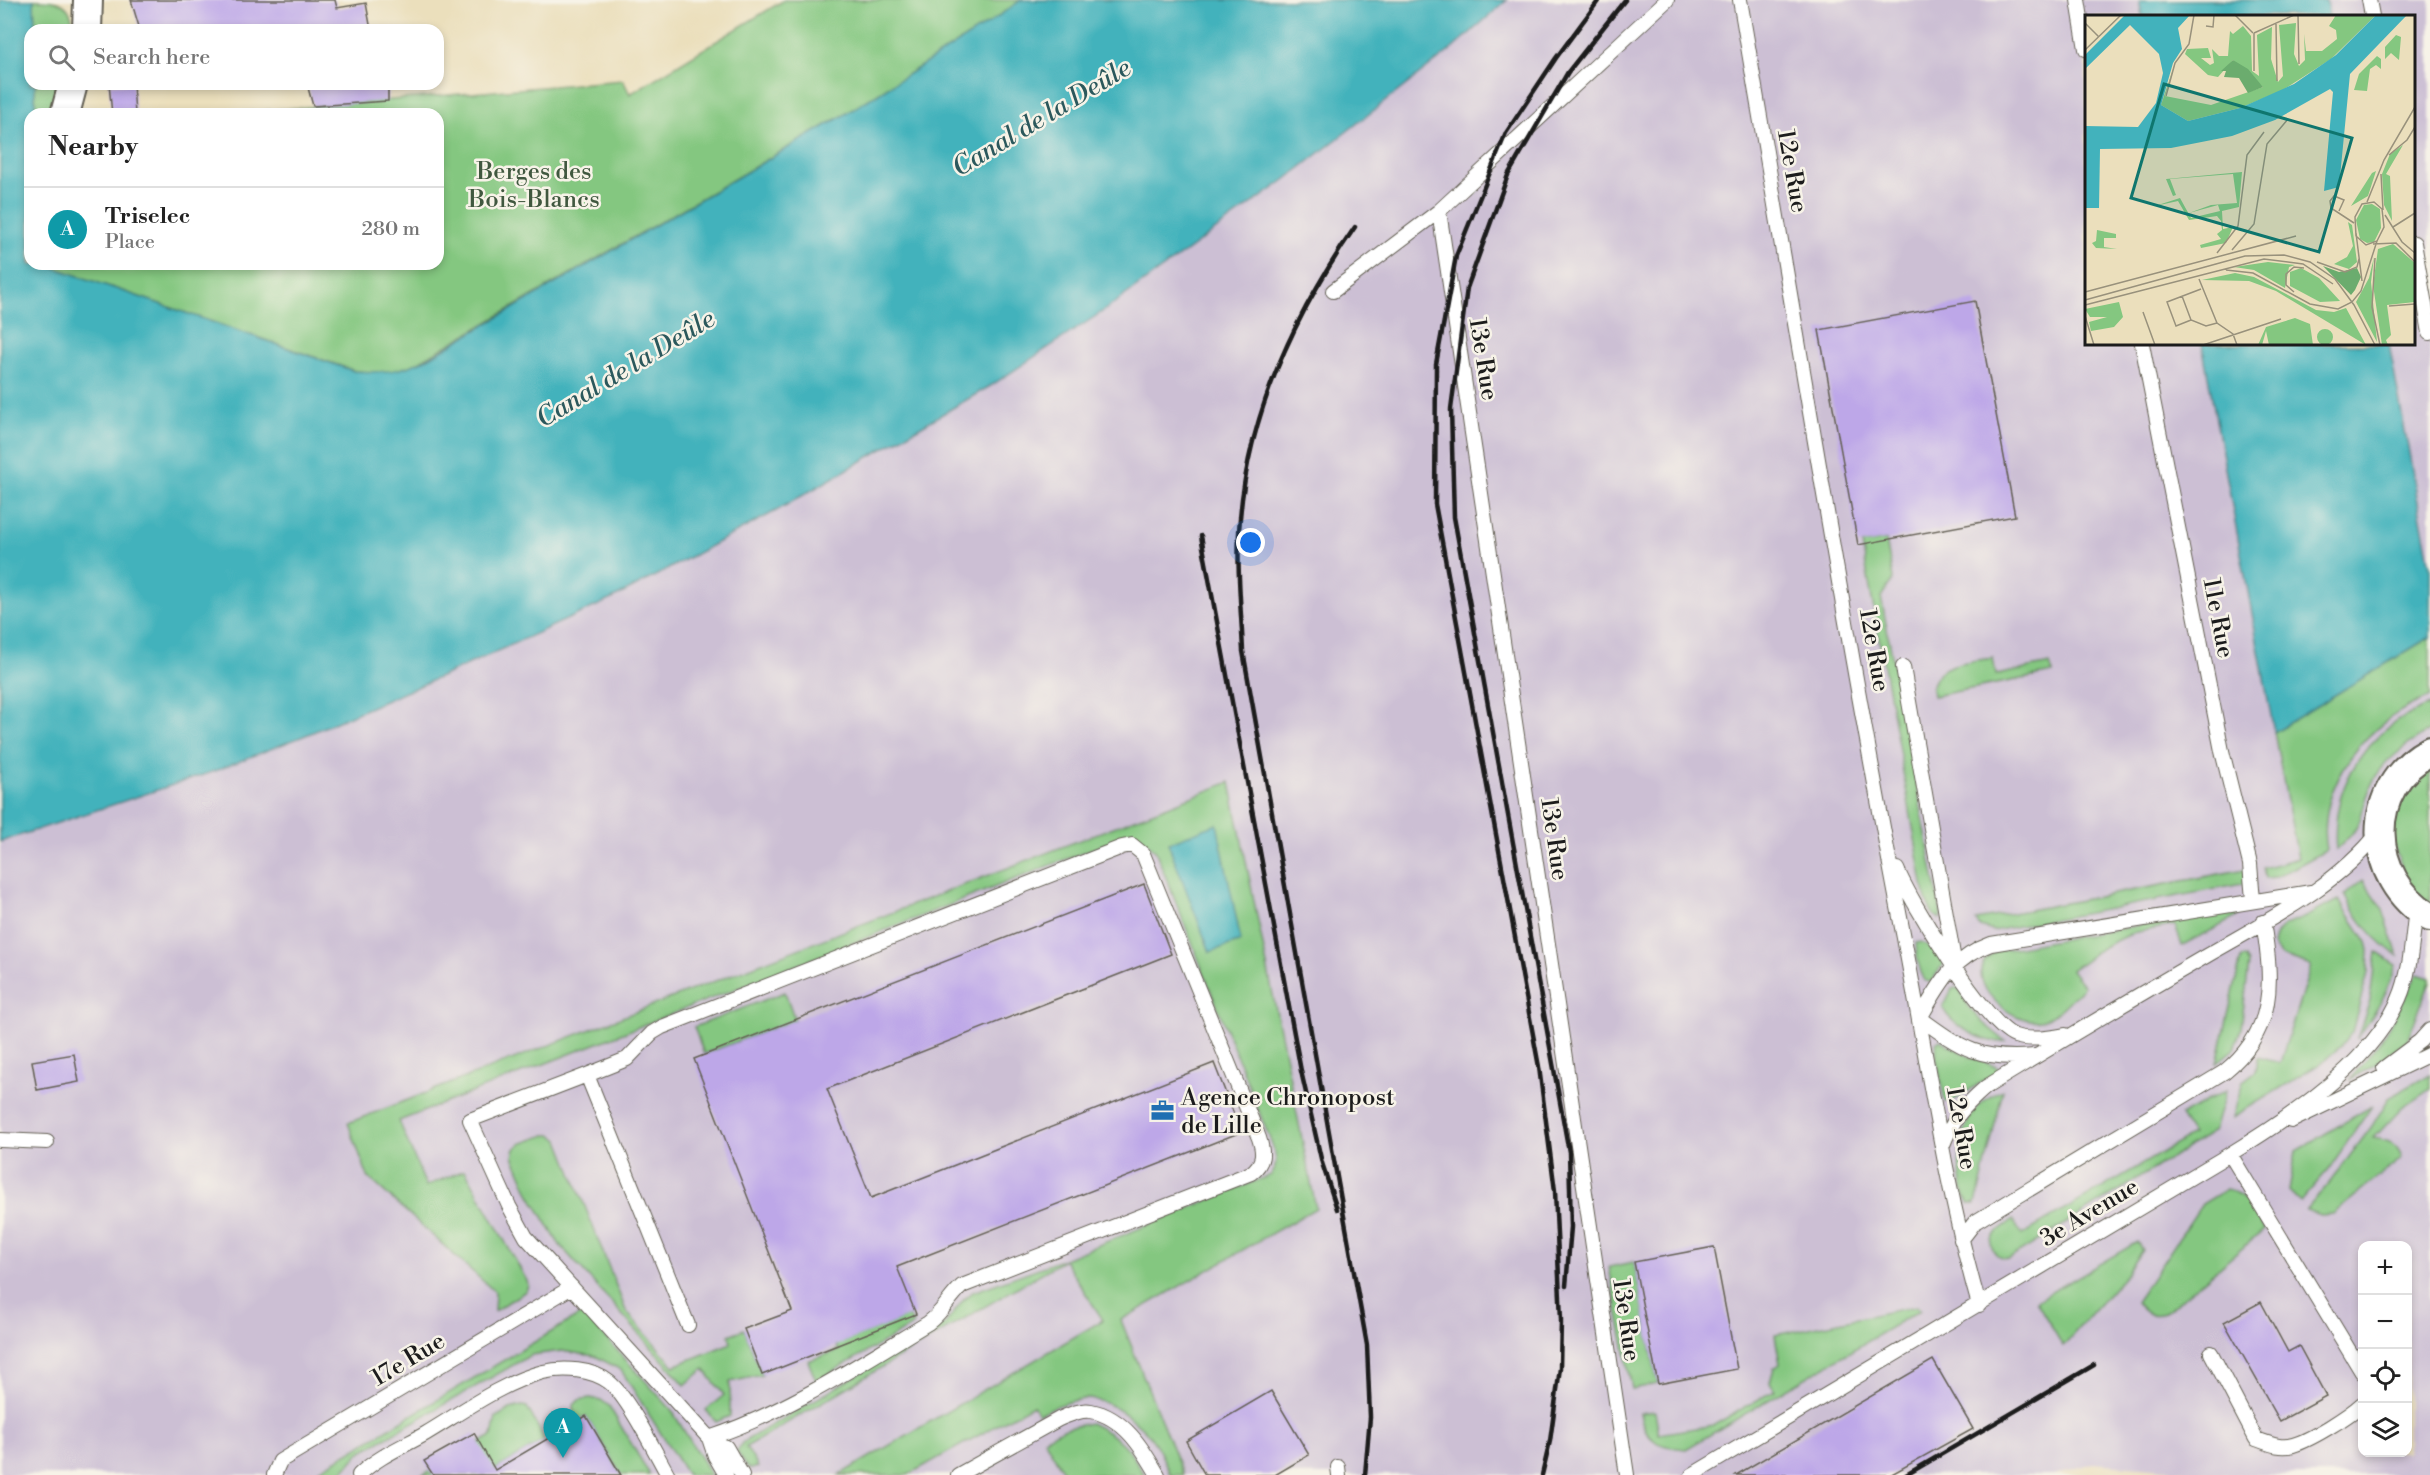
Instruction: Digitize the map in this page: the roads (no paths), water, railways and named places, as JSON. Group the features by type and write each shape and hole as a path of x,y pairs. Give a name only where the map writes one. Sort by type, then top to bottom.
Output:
{"street":[{"path":"87,24 88,0"},
{"path":"67,108 71,90"},
{"path":"2423,913 2396,887 2383,860 2380,831 2385,802 2398,777 2418,757 2430,751"}],"lane":[{"path":"1333,291 1439,211 1667,0"},
{"name":"12e Rue","path":"1740,0 1886,843 1920,1017 1942,1147 1961,1240 1979,1305"},
{"path":"2078,0 2085,43"},
{"path":"2369,0 2372,15"},
{"name":"13e Rue","path":"1439,211 1627,1475"},
{"path":"2415,249 2430,333"},
{"name":"11e Rue","path":"2142,345 2222,751 2250,864 2253,900"},
{"path":"1903,667 1954,966"},
{"path":"1942,1147 1952,1121 1965,1105 1986,1087 2311,892 2360,855 2380,831"},
{"path":"1886,843 1904,886 1954,966 1987,1012 2014,1036 2037,1039 2076,1033"},
{"path":"709,1438 740,1428 822,1386 928,1323 938,1316 948,1300 962,1286 1251,1173 1259,1167 1262,1149 1259,1138 1143,854 1132,845 662,1027 627,1059 470,1120 509,1206 526,1237 709,1438 726,1447 742,1475"},
{"path":"2035,1056 2012,1058 1990,1056 1967,1050 1920,1017 1954,966 1972,951 1991,944 2311,892"},
{"name":"3e Avenue","path":"1692,1475 2244,1145 2312,1098 2356,1060 2385,1026 2400,998 2423,913"},
{"path":"1961,1240 1975,1222 2224,1072 2242,1058 2257,1033 2269,998 2271,965 2263,922"},
{"path":"2339,1096 2391,1065 2430,1030"},
{"path":"2244,1145 2339,1096 2430,1054"},
{"path":"587,1075 688,1325"},
{"path":"0,1140 47,1142"},
{"path":"2229,1154 2358,1365"},
{"name":"17e Rue","path":"274,1475 280,1461 572,1287"},
{"path":"2211,1353 2256,1439 2276,1446 2292,1446 2350,1415 2358,1408"},
{"path":"359,1475 382,1458 519,1380 545,1372 571,1370 592,1373 610,1383 624,1398 668,1475"},
{"path":"958,1475 1059,1419 1076,1412 1090,1411 1106,1416 1125,1428 1142,1447 1158,1475"},
{"path":"709,1438 715,1456 726,1475"},
{"path":"370,1475 382,1458"}],"water":[{"name":"Canal de la Deûle","path":"0,0 34,0 35,24 24,24 24,90 35,90 35,108 24,108 24,270 61,270 354,371 375,372 402,369 430,357 844,115 989,23 1021,0 1507,0 1452,49 1285,180 1102,312 992,385 776,511 614,598 306,735 215,771 0,842"},
{"path":"2139,0 2326,0 2329,15 2142,15"},
{"path":"2202,345 2389,345 2430,567 2430,637 2274,732"},
{"path":"1217,824 1241,941 1210,952 1168,843"}],"railway":[{"path":"1542,1475 1550,1441 1560,1368 1561,1320 1555,1191 1539,1067 1435,504 1436,364 1456,256 1506,133 1556,58 1599,0"},
{"path":"1566,1286 1571,1227 1569,1152 1454,517 1451,409 1467,288 1508,175 1568,72 1625,0"},
{"path":"1355,227 1313,294 1278,365 1253,440 1245,478 1238,551 1243,651 1367,1345 1370,1417 1365,1475"},
{"path":"1201,536 1301,1071 1322,1163 1337,1209"},
{"path":"1906,1475 2094,1365"}],"place":[{"name":"Agence Chronopost de Lille","path":"1163,1111"},
{"name":"Triselec","path":"563,1458"}],"park label":[{"name":"Berges des Bois-Blancs","path":"534,185"}]}
